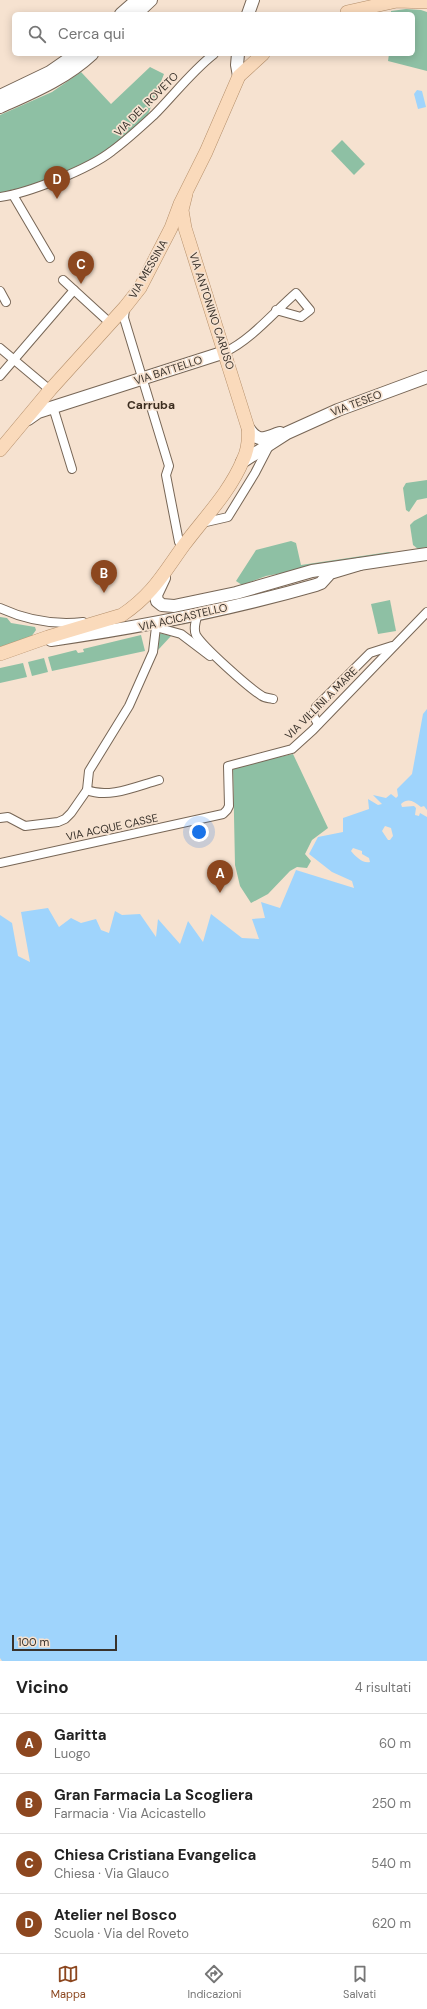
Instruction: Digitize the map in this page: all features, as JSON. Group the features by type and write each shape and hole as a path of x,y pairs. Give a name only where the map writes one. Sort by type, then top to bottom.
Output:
{"main road":[{"path":"123,12 137,0"},
{"path":"138,12 151,0"},
{"path":"249,12 253,0"},
{"path":"348,12 379,0"},
{"path":"349,12 397,1 412,0 427,2"},
{"path":"412,0 427,6"},
{"path":"0,96 50,72 73,56"},
{"path":"0,107 69,73 90,56"},
{"name":"VIA MESSINA","path":"0,450 26,421 50,390 110,323 125,312 140,288 171,228 180,204 186,194 239,76 237,65 238,56"},
{"path":"239,76 261,56"},
{"name":"VIA ANTONINO CARUSO","path":"186,194 182,210 185,228 248,428"},
{"path":"171,228 178,222 185,228"},
{"name":"VIA BATTELLO","path":"26,421 38,412 225,352"},
{"name":"VIA TESEO","path":"287,433 318,418 427,377"},
{"path":"248,428 253,435 260,438 269,438 278,433 287,433"},
{"path":"34,643 48,637 122,615 146,597 222,496 242,462 248,444 248,428"},
{"path":"242,462 287,433"},
{"name":"VIA ACICASTELLO","path":"167,571 156,595 157,602 165,606 174,606 216,597 312,571 427,554"},
{"name":"VIA ACICASTELLO","path":"0,654 34,643 152,626 321,583 330,573 360,564"},
{"path":"284,579 317,574 322,577 321,583"}],"street":[{"name":"VIA DEL ROVETO","path":"0,197 13,196 33,189 86,166 112,152 154,114 199,66 212,56"},
{"path":"13,196 50,258"},
{"path":"63,280 110,323"},
{"path":"0,376 74,290"},
{"path":"0,291 6,302"},
{"name":"VIA BATTELLO","path":"225,352 245,339 276,310 296,293 310,310 301,317 276,310"},
{"path":"125,312 142,378 169,466 166,475 179,542 184,545"},
{"path":"0,348 50,390"},
{"path":"53,407 72,469"},
{"path":"201,523 228,517 252,478 270,444"},
{"path":"0,608 11,613 48,622 75,623 113,618"},
{"name":"VIA VILLINI A MARE","path":"227,810 229,799 228,766 292,749 427,612"},
{"path":"198,614 195,623 197,636 223,663 261,696 273,699"},
{"path":"48,622 50,630 48,637"},
{"path":"0,818 8,817 25,826 58,822 65,819 71,813 87,790 89,771 129,706 153,652 152,626 181,634 209,655 223,663"},
{"path":"318,724 313,715 316,707 370,653 395,645"},
{"path":"87,790 92,792 122,791 158,780"},
{"name":"VIA ACQUE CASSE","path":"0,863 218,815 227,810"}],"green space":[{"path":"406,9 427,12 427,71 388,61 389,56 415,56 415,12 391,11"},
{"path":"150,67 164,74 147,117 107,151 84,163 25,189 16,192 14,189 11,190 11,192 0,194 0,115 52,92 81,72 111,104"},
{"path":"342,140 365,164 354,175 331,151"},
{"path":"427,480 427,498 417,500 409,512 406,510 403,488 406,483"},
{"path":"427,514 427,547 418,549 413,545 410,525"},
{"path":"291,541 296,543 301,565 389,552 392,553 266,576 242,585 236,581 256,550"},
{"path":"390,600 396,631 378,634 371,604"},
{"path":"0,617 7,618 11,623 35,627 36,630 31,637 0,647"},
{"path":"159,633 171,636 158,650"},
{"path":"141,635 145,651 52,671 48,657 76,650 78,653 84,652 83,649"},
{"path":"44,658 48,672 32,676 28,662"},
{"path":"23,663 27,677 0,683 0,668"},
{"path":"293,754 328,828 312,840 305,854 311,861 307,868 297,867 290,871 268,894 251,903 240,886 235,865 233,767"}],"water":[{"path":"417,90 422,91 426,107 418,109 414,94"},
{"path":"427,709 427,810 424,806 421,807 411,801 401,804 402,807 414,806 416,808 415,815 419,816 420,813 427,817 427,1661 2,1661 0,1658 0,915 12,923 18,956 30,962 21,912 48,908 59,927 71,918 81,923 96,919 101,930 109,933 115,911 122,915 140,914 156,937 158,919 180,944 188,921 203,942 211,914 242,938 259,939 252,919 265,918 261,902 280,908 296,870 354,888 352,881 332,872 309,854 318,837 343,832 343,818 369,809 368,799 378,805 382,804 373,795 386,798 391,794 396,798 398,796 397,789 412,774 423,714","holes":["385,826 391,828 393,836 390,840 388,840 382,831","353,848 362,851 362,854 369,858 370,862 362,861 357,857 351,851"]}],"place":[{"name":"Atelier nel Bosco","path":"57,199"},
{"name":"Chiesa Cristiana Evangelica","path":"81,284"},
{"name":"Gran Farmacia La Scogliera","path":"104,593"},
{"name":"Garitta","path":"220,893"}],"district":[{"name":"Carruba","path":"151,405"}]}
